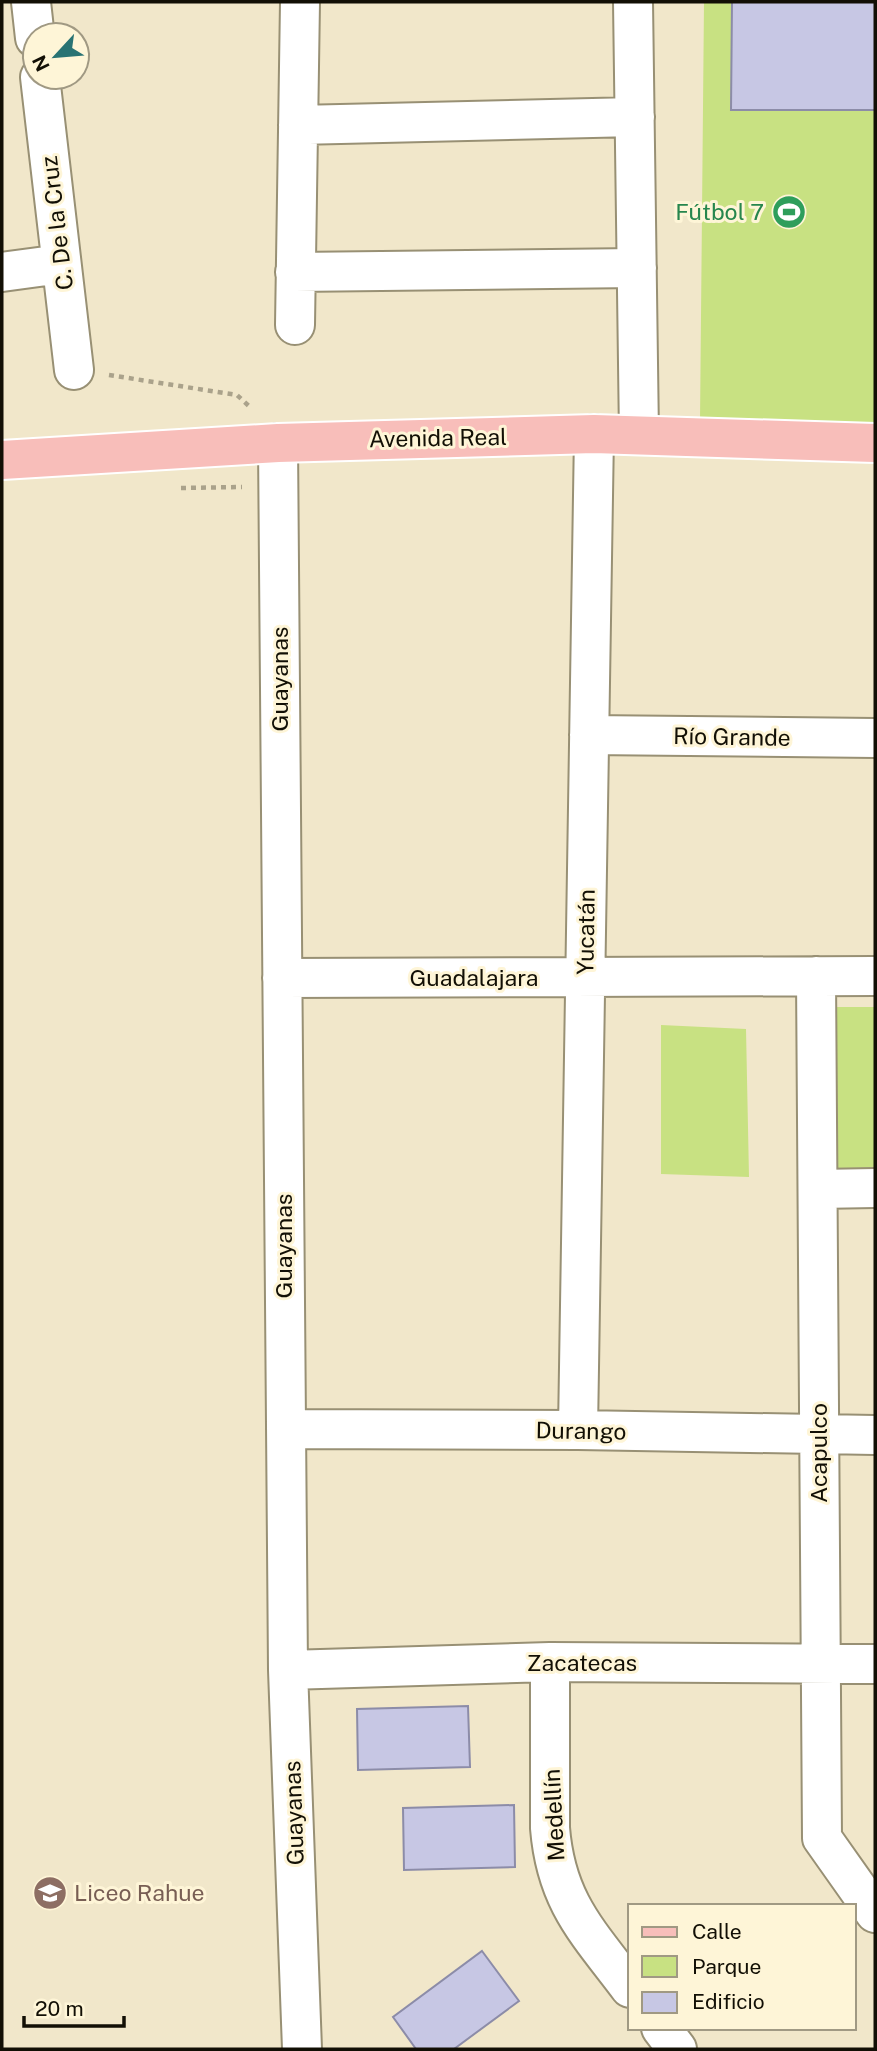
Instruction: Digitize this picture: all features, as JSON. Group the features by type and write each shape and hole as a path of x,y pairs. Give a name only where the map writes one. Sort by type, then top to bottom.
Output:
{"main road":[{"name":"Avenida Real","path":"2,460 268,428 639,435 875,443"}],"street":[{"path":"295,325 300,2"},
{"path":"633,2 639,435"},
{"name":"C. De la Cruz","path":"42,91 74,370"},
{"path":"298,125 635,117"},
{"path":"2,272 61,264"},
{"path":"295,272 637,268"},
{"name":"Guayanas","path":"268,428 282,978 289,1670 302,2049"},
{"name":"Yucatán","path":"578,1430 594,434"},
{"name":"Río Grande","path":"589,735 875,738"},
{"name":"Acapulco","path":"817,976 822,1838 875,1913"},
{"name":"Guadalajara","path":"282,978 875,976"},
{"path":"818,1189 875,1188"},
{"name":"Durango","path":"286,1429 875,1435"},
{"name":"Zacatecas","path":"289,1670 550,1662 875,1664"},
{"name":"Medellín","path":"550,1662 550,1828 558,1878 580,1922 628,1985"},
{"path":"663,2030 677,2049"}],"path":[{"path":"74,370 237,395 268,428"},
{"path":"169,488 245,487"}],"green space":[{"name":"Fútbol 7","path":"704,2 875,2 875,427 700,422"},
{"path":"832,1007 875,1007 875,1174 835,1175"},
{"path":"661,1025 746,1029 749,1177 661,1174"}],"building":[{"path":"732,2 875,2 875,110 731,110"},
{"path":"468,1706 470,1767 358,1770 357,1709"},
{"path":"514,1805 515,1867 404,1870 403,1808"},
{"path":"482,1951 519,2001 454,2049 416,2049 393,2017"}],"place":[{"name":"Fútbol 7","path":"789,212"},
{"name":"Liceo Rahue","path":"50,1893"}]}
